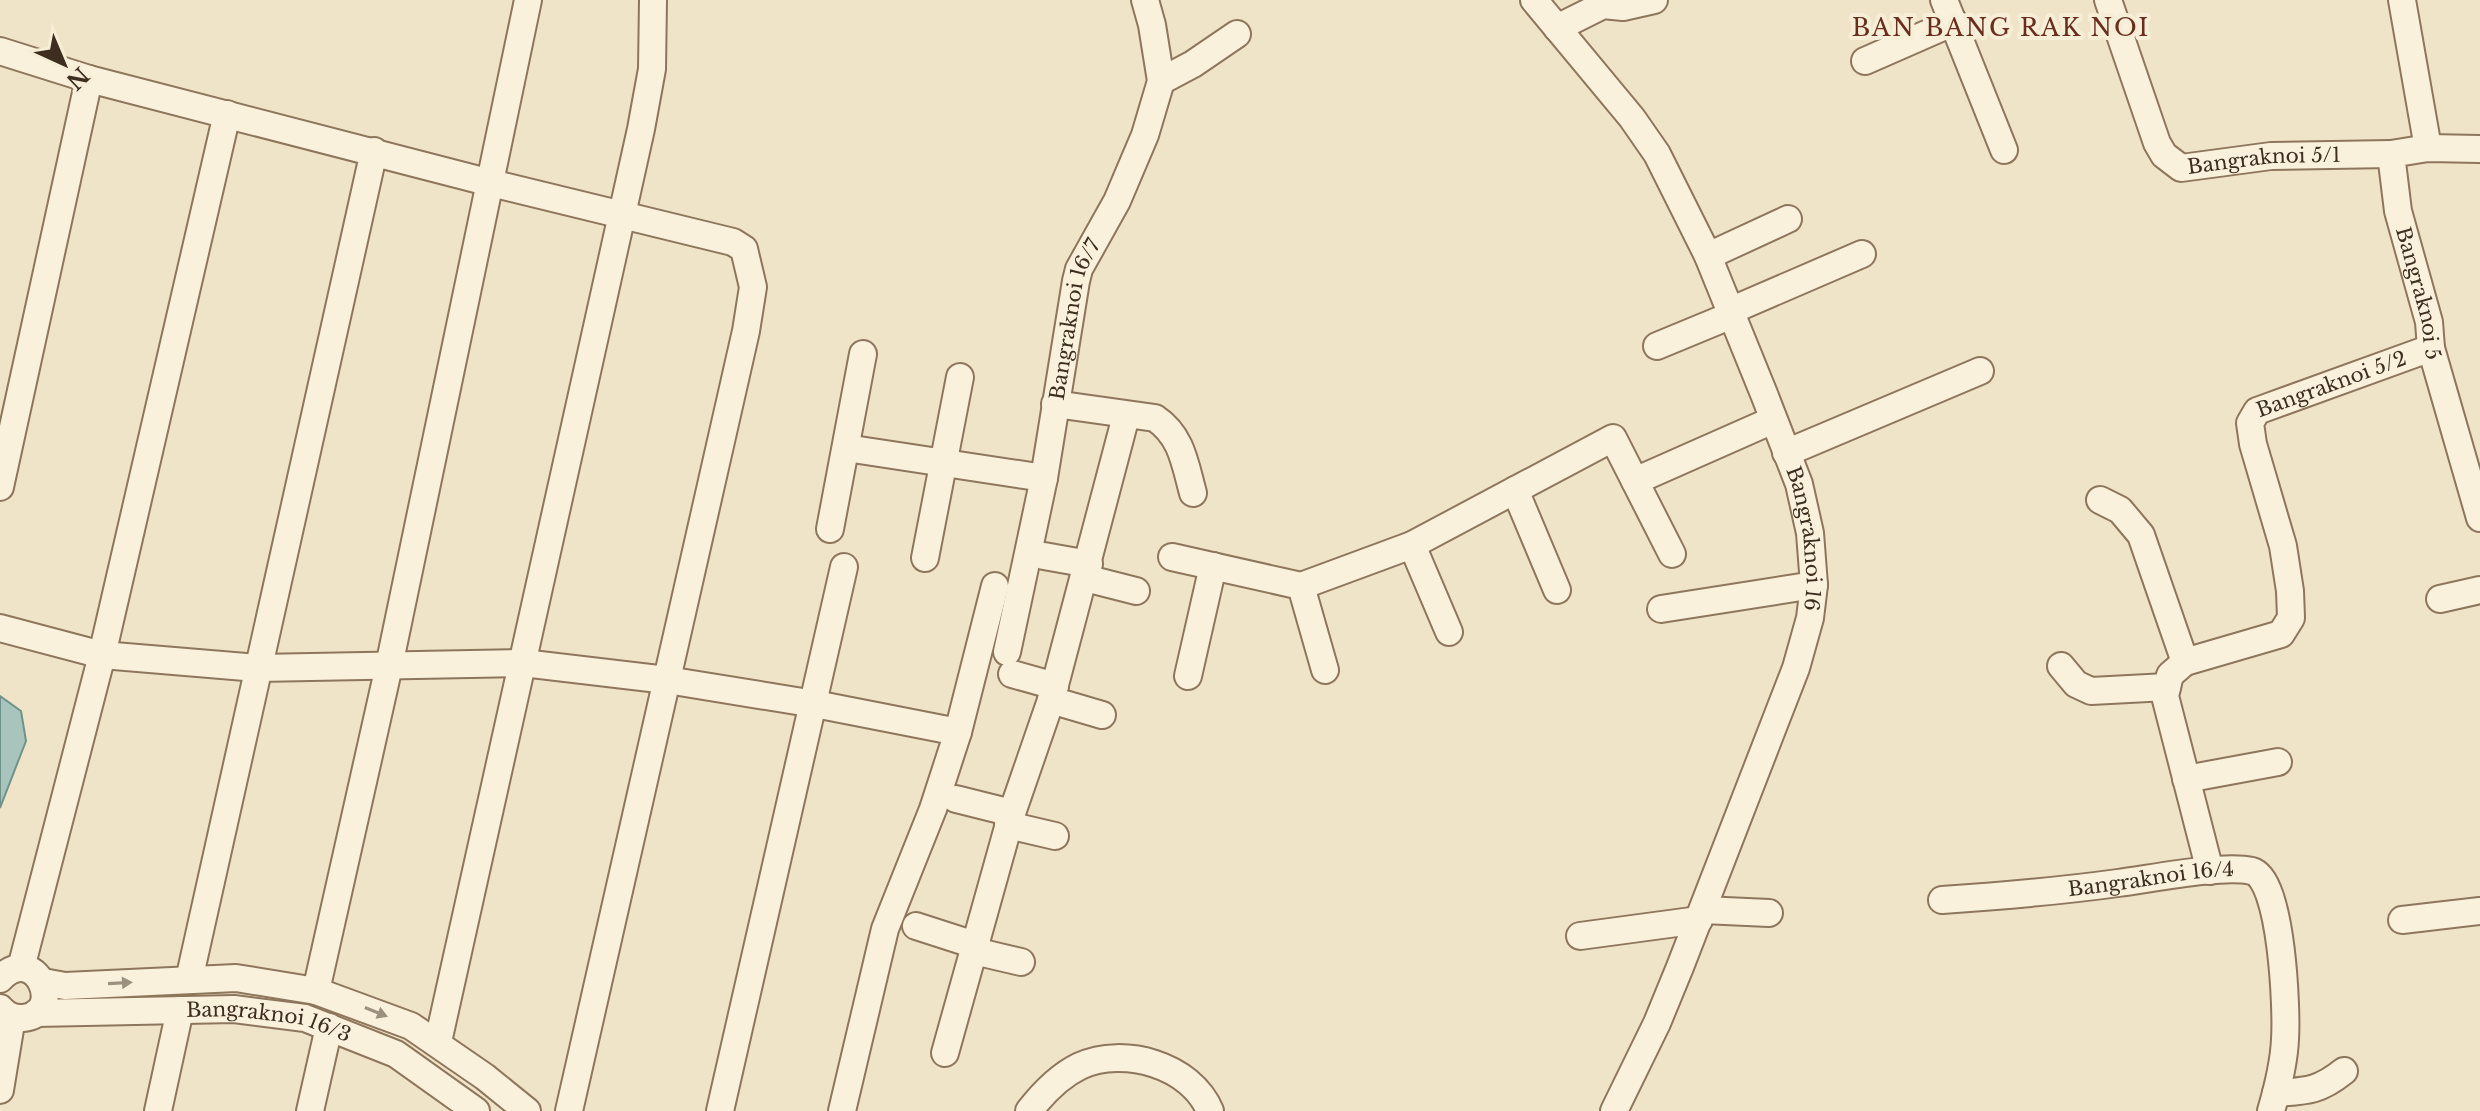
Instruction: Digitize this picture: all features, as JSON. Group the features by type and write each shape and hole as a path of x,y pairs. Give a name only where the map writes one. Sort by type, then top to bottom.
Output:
{"street":[{"path":"316,991 389,666 528,0"},
{"path":"438,1042 652,69 653,0"},
{"name":"Bangraknoi 16/7","path":"1053,693 1009,663 1079,269 1117,201 1145,135 1161,81 1145,0"},
{"name":"Bangraknoi 16","path":"1534,0 1632,118 1657,154 1708,256 1799,484 1810,533 1814,585 1810,618 1796,668 1657,1023 1614,1111"},
{"path":"1557,28 1603,5 1623,7 1654,0"},
{"name":"Bangraknoi 5/1","path":"2108,0 2157,143 2164,155 2181,168 2271,156 2391,154"},
{"path":"2402,0 2428,148"},
{"path":"1865,61 1952,7 2004,150"},
{"path":"1161,81 1237,34"},
{"path":"0,51 89,79 491,183 622,213 733,242 744,249 753,287 746,331 569,1111"},
{"path":"0,487 89,79"},
{"path":"21,977 102,655 227,114"},
{"path":"2391,154 2428,148 2480,149"},
{"path":"189,980 374,151"},
{"name":"Bangraknoi 5","path":"2391,154 2398,211 2427,313 2431,348 2480,518"},
{"path":"1708,256 1788,219"},
{"path":"1657,346 1862,254"},
{"name":"Bangraknoi 5/2","path":"2185,662 2281,634 2291,618 2283,546 2253,444 2250,423 2257,411 2431,348"},
{"path":"830,529 863,354"},
{"path":"1786,453 1980,371"},
{"path":"925,558 960,377"},
{"path":"1055,404 1155,418 1167,426 1180,444 1193,493"},
{"path":"945,1053 1010,819 1053,693 1126,416"},
{"path":"1635,481 1773,420"},
{"path":"1172,557 1301,586 1412,545 1613,438 1672,554"},
{"path":"846,448 1044,478"},
{"path":"1515,490 1557,590"},
{"path":"2100,500 2120,510 2141,535 2185,662 2170,675 2165,696 2210,871"},
{"path":"1412,545 1449,632"},
{"path":"1044,556 1136,591"},
{"path":"1188,676 1213,566"},
{"path":"720,1111 844,567"},
{"path":"1661,609 1814,585"},
{"path":"842,1111 885,929 933,809 958,732 995,586"},
{"path":"1301,586 1325,670"},
{"path":"2440,599 2480,590"},
{"path":"0,628 102,655 258,668 523,663 667,680 815,704 958,732"},
{"path":"2061,666 2076,684 2091,691 2167,687"},
{"path":"1053,693 1102,715"},
{"path":"2186,779 2278,762"},
{"path":"956,799 1055,836"},
{"name":"Bangraknoi 16/4","path":"1942,900 2045,893 2210,871 2253,871 2265,880 2272,898 2286,995 2282,1072 2274,1102"},
{"path":"2402,920 2480,911"},
{"path":"1580,936 1701,915 1769,913"},
{"path":"916,926 1021,962"},
{"path":"21,977 65,986 236,978 316,991 411,1026 438,1042 527,1111"},
{"path":"0,1090 16,1012 45,999 21,977"},
{"name":"Bangraknoi 16/3","path":"16,1012 234,1009 305,1018 396,1054 469,1108"},
{"path":"158,1111 180,1010"},
{"path":"310,1111 329,1027"},
{"path":"1029,1111 1057,1080 1083,1065 1119,1058 1160,1065 1190,1081 1210,1111"},
{"path":"2274,1102 2326,1086 2344,1071"}],"water":[{"path":"0,696 21,711 26,741 0,808"}],"district":[{"name":"BAN BANG RAK NOI","path":"2001,27"}]}
